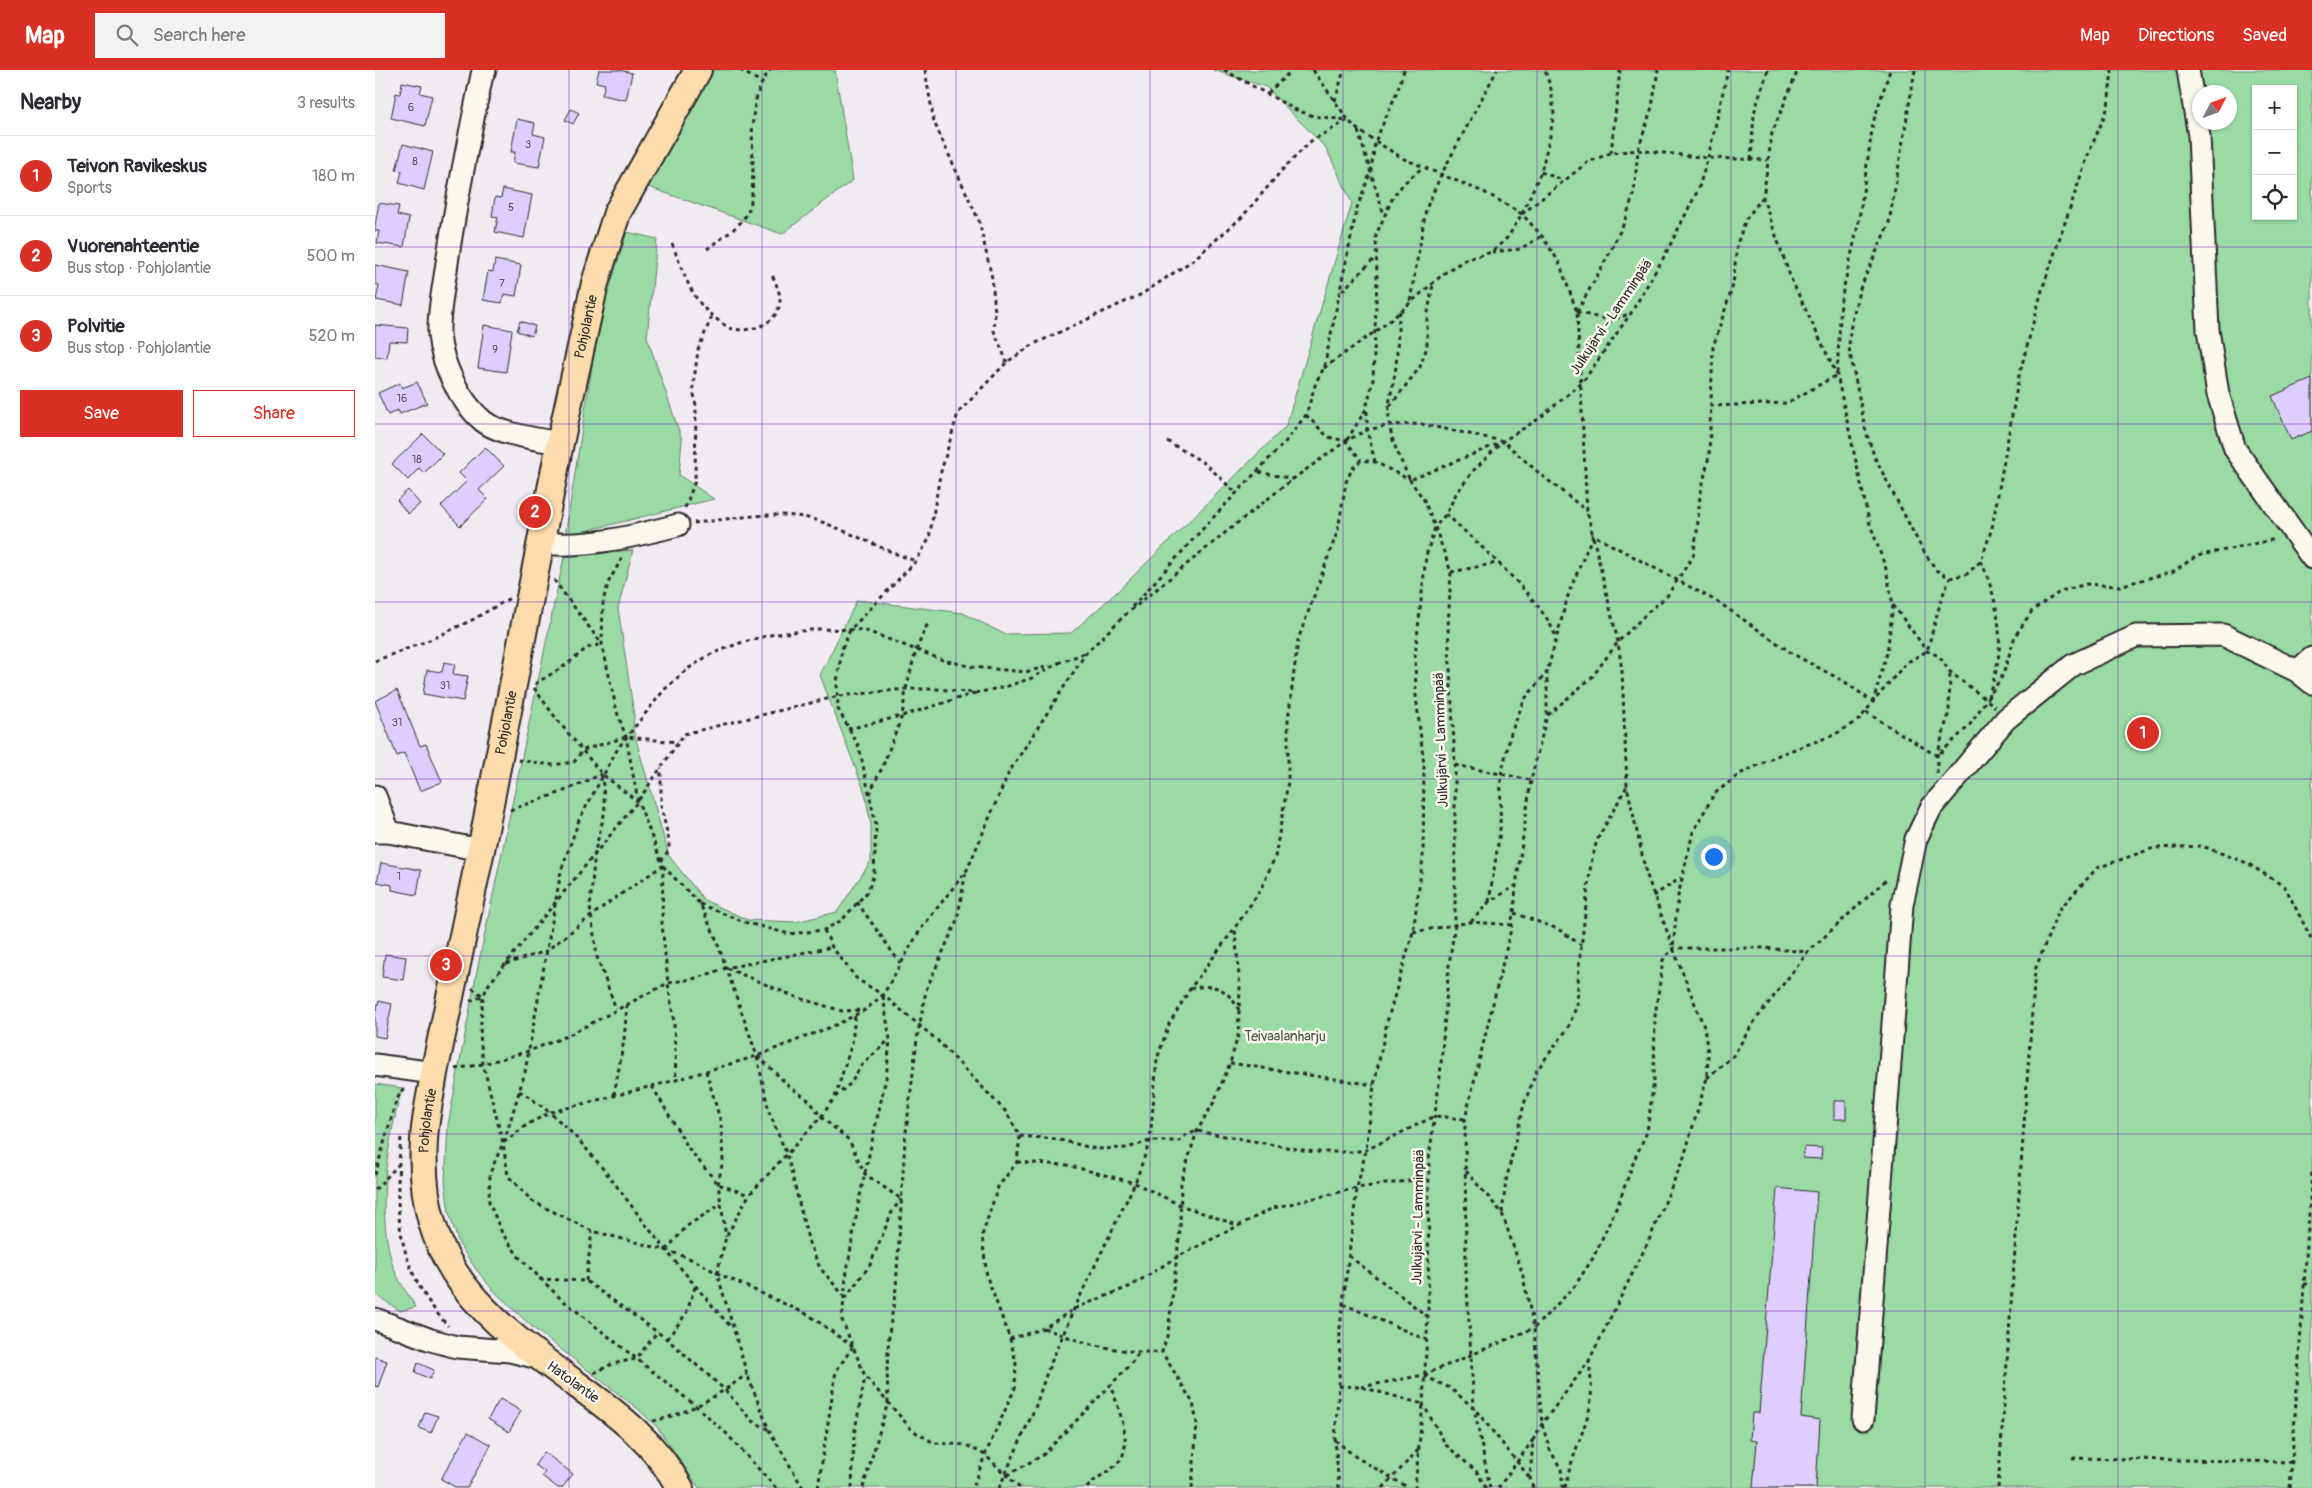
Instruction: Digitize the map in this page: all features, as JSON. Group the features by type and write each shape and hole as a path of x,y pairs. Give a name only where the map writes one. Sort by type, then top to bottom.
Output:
{"main road":[{"name":"Pohjolantie","path":"541,1358 498,1322 469,1293 449,1265 436,1238 427,1205 424,1168 427,1108 432,1071 481,850 496,811 498,757 540,553 560,442 595,282 617,214 698,70"},
{"name":"Hatolantie","path":"541,1358 637,1431 666,1465 680,1488"}],"street":[{"path":"485,70 482,75 457,194 440,312 439,335 454,381 465,402 485,423 542,441 560,442"},
{"path":"2187,70 2199,136 2208,330 2217,394 2235,448 2312,558"},
{"path":"540,553 566,546 647,533 678,525"},
{"path":"1863,1419 1902,905 1916,839 1931,808 2006,719 2073,665 2136,636 2223,635 2307,671"},
{"path":"375,796 382,832 481,850"},
{"path":"375,1065 432,1071"},
{"name":"Hatolantie","path":"375,1319 431,1340 457,1347 510,1351 541,1358"}],"path":[{"path":"740,70 761,82"},
{"path":"707,249 739,223 749,210 752,194 753,107 761,82 770,70"},
{"path":"925,70 934,122 979,221 992,278 995,312 994,331 1007,362"},
{"path":"1224,70 1294,109 1313,116 1348,120"},
{"path":"1268,93 1292,70"},
{"path":"1313,70 1334,102 1358,130 1375,142 1422,168 1488,194 1521,214 1542,236 1559,262 1577,312 1587,511 1618,642 1622,671 1627,786 1653,896 1704,1028 1708,1054 1707,1078 1684,1157 1650,1238 1589,1361 1542,1424 1533,1440 1498,1488"},
{"path":"1334,102 1344,70"},
{"path":"863,1488 888,1402 887,1360 905,1172 905,1140 926,990 957,920 967,870 1009,772 1085,653 1125,615 1258,472 1306,416 1316,382 1323,368 1341,292 1357,208 1371,171 1375,142 1397,92 1404,70"},
{"path":"1410,302 1426,209 1441,175 1497,70"},
{"path":"1491,252 1508,238 1541,172 1554,113 1551,88 1545,70"},
{"path":"1611,153 1620,70"},
{"path":"1577,312 1624,224 1635,193 1638,150 1652,107 1658,70"},
{"name":"Julkujärvi - Lamminpää","path":"1415,1488 1427,1340 1429,1158 1455,924 1455,765 1448,627 1451,572 1435,527 1446,514 1456,494 1473,471 1503,442 1537,420 1582,383 1631,313 1665,255 1698,190 1708,158 1728,70"},
{"path":"1751,160 1754,113 1768,70"},
{"path":"1798,70 1772,133 1763,198 1791,279 1837,375 1869,521 1886,570 1893,605 1887,653 1873,702"},
{"path":"1837,375 1841,300 1858,226 1873,123 1890,70"},
{"path":"1915,70 1889,223 1859,291 1850,330 1849,348 1866,432 1875,458 1921,547 1936,570 1950,578 1967,574 1981,561 1992,528 2019,376 2039,300 2088,155 2108,107 2111,70"},
{"path":"700,904 744,922 789,934 824,930 842,920 868,891 874,874 876,825 859,747 838,709 837,682 842,649 851,630 916,562 929,539 940,475 958,413 1007,362 1034,344 1142,294 1193,260 1242,217 1283,169 1311,141 1348,120"},
{"path":"1358,130 1385,215"},
{"path":"1521,214 1587,162 1611,153 1638,150 1708,158 1767,160"},
{"path":"1375,462 1367,430 1366,409 1373,380 1376,234 1393,196 1404,183 1422,168"},
{"path":"1541,172 1563,180"},
{"path":"1547,715 1592,677 1618,642 1667,596 1693,556 1700,496 1709,456 1713,346 1733,284 1737,244 1746,219 1763,198"},
{"path":"1323,368 1400,311 1448,270 1491,252 1520,249 1542,236"},
{"path":"673,244 691,292 712,316 731,329 753,330 770,321 780,303 779,290 772,275"},
{"path":"1341,292 1377,257"},
{"path":"1389,407 1420,367 1427,347 1427,318 1433,284"},
{"path":"1339,1488 1335,1439 1339,1386 1340,1328 1357,1188 1366,1150 1373,1085 1387,1022 1413,932 1423,858 1424,765 1416,696 1415,656 1426,556 1435,527 1424,500 1410,480 1393,445 1389,407 1396,365 1396,338 1400,311"},
{"path":"1577,312 1611,322 1631,313"},
{"path":"712,316 698,350 693,388 696,406 695,481 678,525 778,515 815,520 883,550 916,562"},
{"path":"1710,406 1787,404 1837,375"},
{"path":"1346,441 1366,409"},
{"path":"1306,416 1328,437 1346,441 1361,460 1375,462 1410,480 1503,442"},
{"path":"1125,615 1293,479 1346,441 1367,430 1390,425 1421,424 1503,442 1587,511"},
{"path":"1167,441 1206,464 1237,494"},
{"path":"999,1488 1035,1408 1047,1372 1074,1309 1135,1183 1150,1141 1157,1058 1169,1024 1190,989 1235,929 1261,889 1275,857 1288,782 1287,720 1298,640 1338,530 1346,482 1351,469 1361,460"},
{"path":"1258,472 1293,479"},
{"path":"1446,514 1498,562 1551,623 1555,637"},
{"path":"647,533 619,560 609,581 603,601 602,644 617,712 626,737 638,802 662,863 700,904 715,936 757,1056 769,1112 787,1155 809,1243 820,1268 845,1298"},
{"path":"1593,535 1718,602 1793,654 1845,682 1873,702"},
{"path":"1488,1488 1474,1408 1466,1272 1465,1119 1512,925 1531,780 1547,715 1547,672 1555,637 1569,592 1593,535"},
{"path":"1937,756 1969,726 1987,700 2003,675 2015,636 2032,611 2061,591 2087,584 2119,586 2173,572 2197,556 2296,535"},
{"path":"540,553 555,581 602,644"},
{"path":"1981,561 1992,586 1999,624 1997,666 1987,700"},
{"path":"1451,572 1498,562"},
{"path":"1361,1387 1424,1375 1534,1328 1574,1287 1593,1258 1619,1202 1647,1132 1654,1080 1655,1016 1663,960 1673,948 1681,878 1693,832 1715,794 1748,770 1781,754 1834,735 1866,712 1906,663 1927,651 1942,597 1950,578"},
{"path":"375,662 473,620 513,596"},
{"path":"1893,605 1927,651 1939,656 1950,672 1987,700 2006,719"},
{"path":"869,795 882,768 902,716 906,689 916,650 928,623"},
{"path":"776,1488 725,1432 696,1406 560,1298 539,1279 519,1257 502,1233 489,1202 490,1173 503,1143 529,1051 561,871 579,820 602,774 626,737 664,690 686,670 711,654 739,643 770,635 818,629 864,630 943,660 973,667 1025,672 1059,663 1085,653"},
{"path":"602,644 587,648 566,665 532,686 557,721 602,774 638,802"},
{"path":"848,729 902,716 976,693 1008,686 1032,678 1059,663"},
{"path":"1489,902 1500,831 1501,775 1511,733 1524,700 1547,672"},
{"path":"1931,808 1937,781 1937,756 1949,712 1950,672"},
{"path":"853,1347 809,1315 717,1274 694,1260 666,1250 592,1231 532,1202 508,1176 503,1143 483,1064 480,1034 483,996 489,984 595,851 638,802 684,734 694,730 839,696 906,689 938,689 976,693"},
{"path":"1866,712 1937,756"},
{"path":"498,757 553,765 574,762 583,750 626,737 678,742"},
{"path":"1455,765 1531,780"},
{"path":"505,964 546,951 662,863 669,850 669,841 661,806 661,766"},
{"path":"496,811 562,792 602,774"},
{"path":"602,774 605,811 595,851 591,883 591,917 597,957 616,1009"},
{"path":"1502,1213 1506,1181 1524,1104 1537,1070 1568,1028 1577,1006 1581,945 1591,863 1597,840 1627,786"},
{"path":"1998,1488 2035,970 2058,911 2097,868 2153,848 2202,846 2247,863 2285,887 2312,940"},
{"path":"662,863 662,924 674,1022 676,1080"},
{"path":"503,1143 523,1127 551,1112 676,1080 757,1056 855,1016 883,995 920,930 967,870"},
{"path":"1707,1078 1733,1056 1754,1022 1808,952 1895,872"},
{"path":"1653,896 1681,878"},
{"path":"1471,922 1489,902 1516,886"},
{"path":"857,902 900,964"},
{"path":"1514,913 1558,929 1581,945"},
{"path":"1413,932 1471,922 1512,925"},
{"path":"1192,1488 1197,1423 1193,1402 1172,1372 1162,1352 1168,1333 1177,1257 1180,1230 1181,1182 1197,1131 1214,1102 1230,1063 1238,1036 1240,1010 1235,929"},
{"path":"824,930 832,947 857,979 883,995 937,1040 1006,1112 1020,1136 1017,1162 998,1188 982,1236 987,1277 1010,1339 1016,1362 1015,1388 985,1455 973,1488"},
{"path":"375,1175 396,1101 432,1071 483,1064 529,1051 567,1036 668,983 697,978 726,968 832,947"},
{"path":"1673,948 1764,948 1808,952"},
{"path":"726,968 793,996 843,1011 865,1010"},
{"path":"1190,989 1206,985 1219,988 1233,998 1240,1010"},
{"path":"883,995 889,1040 886,1078 865,1174 846,1277 842,1320 865,1376 912,1430 934,1443 966,1445 985,1455 1020,1488"},
{"path":"614,1095 624,1040 627,1005"},
{"path":"835,1097 852,1043 855,1016"},
{"path":"803,1488 769,1430 747,1374 717,1274 726,1238 749,1195 821,1117 835,1097 851,1083 861,1066 889,1040"},
{"path":"757,1056 790,1087 810,1101 821,1117 849,1140 865,1174 901,1199"},
{"path":"1230,1063 1373,1085"},
{"path":"707,1071 721,1123 723,1160 719,1184 726,1238"},
{"path":"652,1086 689,1149 719,1184 749,1195"},
{"path":"519,1091 551,1112 612,1180 695,1287 733,1330"},
{"path":"1020,1136 1056,1139 1096,1149 1127,1148 1150,1141 1180,1141 1186,1135 1197,1131 1314,1152 1366,1150 1435,1116 1465,1119"},
{"path":"1017,1162 1067,1165 1135,1183 1180,1205 1241,1226"},
{"path":"375,1190 399,1164"},
{"path":"1465,1170 1502,1213 1522,1272 1534,1328 1542,1424 1551,1450 1561,1470 1565,1488"},
{"path":"2291,1488 2312,1171"},
{"path":"1010,1339 1043,1328 1074,1309 1131,1286 1177,1257 1273,1208 1357,1188 1429,1178"},
{"path":"845,1298 870,1265 893,1212 901,1199"},
{"path":"666,1250 687,1226 721,1204"},
{"path":"586,1282 592,1231"},
{"path":"1349,1256 1428,1316"},
{"path":"539,1279 586,1282 658,1331 725,1390 752,1421 769,1430"},
{"path":"2304,1284 2312,1284"},
{"path":"667,1339 686,1314 695,1287"},
{"path":"1343,1304 1427,1340"},
{"path":"1043,1328 1063,1336 1138,1354 1162,1352"},
{"path":"587,1377 612,1364 636,1359 658,1331"},
{"path":"818,1488 836,1371 853,1347"},
{"path":"1006,1475 1043,1455 1130,1366 1138,1354"},
{"path":"1565,1488 1569,1468 1589,1410 1592,1383 1589,1361"},
{"path":"644,1423 668,1418 696,1406 725,1390 747,1374"},
{"path":"1424,1375 1450,1388 1474,1408 1516,1463 1530,1478"},
{"path":"852,1488 854,1436 865,1376"},
{"path":"1087,1488 1121,1459 1126,1445 1124,1427 1118,1414 1111,1384"},
{"path":"1339,1386 1361,1387 1423,1404 1446,1445 1477,1472 1488,1488"},
{"path":"1335,1439 1356,1457 1409,1488"},
{"path":"1533,1440 1530,1478 1533,1488"},
{"path":"1383,1488 1419,1448"},
{"path":"2072,1458 2292,1462"}],"green space":[{"path":"703,70 835,70 853,180 782,234 640,184"},
{"name":"Teivaalanharju","path":"1213,70 2312,70 2312,1488 699,1488 658,1428 638,1409 532,1327 492,1289 475,1268 459,1244 449,1213 445,1181 448,1125 477,971 564,557 633,550 618,608 634,715 633,729 669,856 704,900 748,920 796,922 837,912 871,861 871,825 865,793 820,675 857,600 963,613 1004,634 1071,633 1117,592 1286,426 1352,203 1326,148 1266,87"},
{"path":"627,232 657,239 647,337 682,440 679,475 714,499 565,536 599,322"},
{"path":"375,1084 402,1088 388,1153 384,1197 387,1241 392,1263 399,1280 416,1307 400,1311 375,1294"}],"building":[{"path":"599,70 619,70 632,73 626,100 602,95 605,84 596,82"},
{"path":"402,82 422,86 420,93 432,96 425,126 391,118 396,93 400,94"},
{"path":"571,109 579,113 573,124 565,120"},
{"path":"517,119 535,123 533,134 545,137 539,167 513,163 515,152 511,152"},
{"path":"403,144 433,152 424,190 399,183 402,171 396,170"},
{"path":"503,189 532,195 524,238 495,232 498,217 492,216 495,197 501,198"},
{"path":"379,203 399,206 397,215 409,218 404,247 377,243 379,231 375,231 375,225"},
{"path":"495,260 521,265 516,296 504,294 502,303 483,300 488,271 493,272"},
{"path":"375,265 409,272 403,305 376,300 379,285 375,284"},
{"path":"520,321 535,326 532,336 517,331"},
{"path":"375,325 408,328 407,342 389,341 387,358 375,357"},
{"path":"484,325 512,330 506,372 478,368"},
{"path":"2312,379 2312,431 2291,440 2272,396"},
{"path":"417,382 427,403 400,414 398,410 388,415 378,393 400,383 402,388"},
{"path":"423,434 443,454 424,473 419,468 408,480 392,464"},
{"path":"485,447 504,466 479,490 488,499 460,526 441,506 467,481 459,473"},
{"path":"408,490 420,504 408,514 397,500"},
{"path":"444,662 455,664 453,674 468,676 463,701 423,694 427,670 442,672"},
{"path":"397,690 420,746 426,744 442,782 420,791 404,753 397,756 375,701"},
{"path":"381,863 421,870 417,895 392,890 392,885 377,882"},
{"path":"385,954 406,957 403,980 382,977"},
{"path":"379,1001 392,1004 385,1038 375,1036 375,1013"},
{"path":"1834,1101 1846,1101 1846,1119 1834,1119"},
{"path":"1804,1147 1822,1148 1821,1159 1803,1158"},
{"path":"1777,1188 1817,1192 1801,1417 1820,1420 1816,1488 1753,1488 1757,1441 1750,1440 1752,1413 1759,1413"},
{"path":"375,1357 387,1361 378,1387 375,1386"},
{"path":"418,1363 434,1370 430,1379 415,1372"},
{"path":"500,1399 521,1411 509,1432 488,1419"},
{"path":"425,1412 438,1416 431,1433 419,1428"},
{"path":"468,1432 491,1445 467,1488 457,1488 441,1479"},
{"path":"544,1452 573,1474 562,1488 558,1488 542,1476 545,1472 535,1465"}],"place":[{"name":"Vuorenahteentie","path":"535,512"},
{"name":"Teivon Ravikeskus","path":"2143,733"},
{"name":"Polvitie","path":"446,965"}]}
